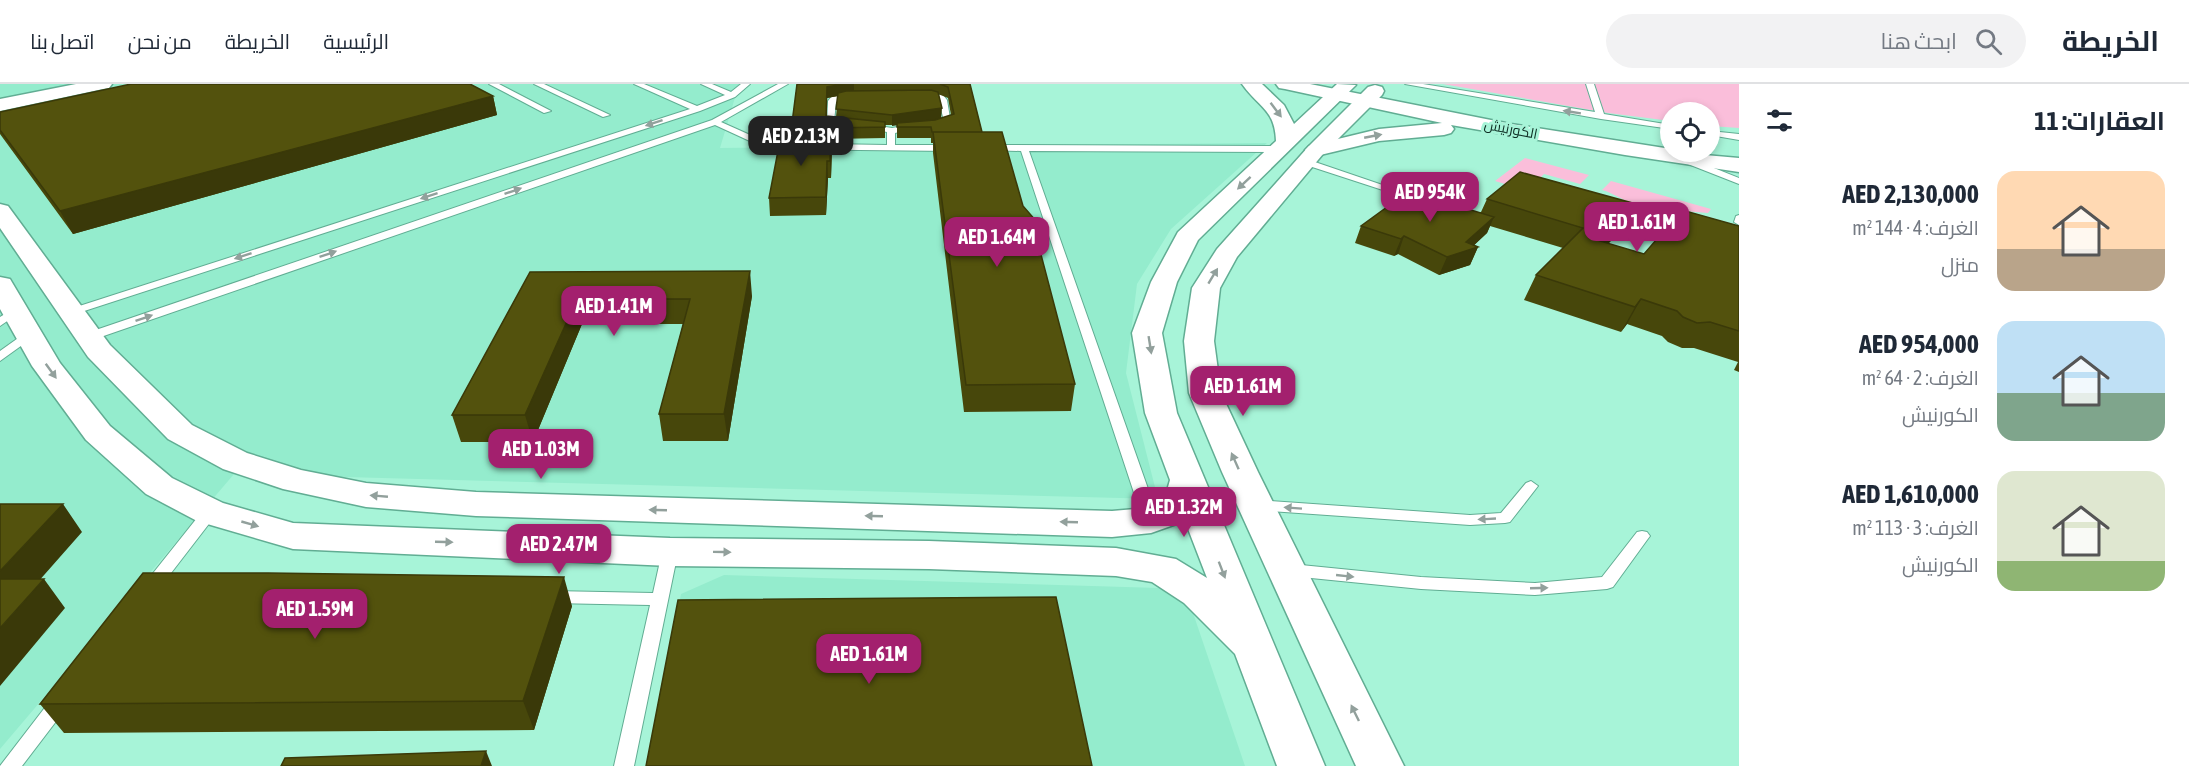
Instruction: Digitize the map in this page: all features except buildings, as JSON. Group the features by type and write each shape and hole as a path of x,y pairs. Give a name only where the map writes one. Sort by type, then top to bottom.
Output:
{"street":[{"path":"0,93 45,84"},
{"path":"0,105 71,94 103,84"},
{"path":"1251,84 1280,113 1297,151"},
{"name":"الكورنيش","path":"1285,84 1356,90 1660,148"},
{"path":"1301,766 1161,413 1148,333 1164,282 1187,237 1297,151 1356,90 1660,136"},
{"name":"الكورنيش","path":"1356,90 1517,130 1637,153 1660,152"},
{"path":"1380,766 1204,393 1199,341 1206,288 1226,254 1297,151 1387,133 1451,129 1517,130"},
{"path":"1720,144 1739,147"},
{"path":"1720,151 1739,153"},
{"name":"الكورنيش","path":"1720,161 1739,165"},
{"path":"0,211 99,351 180,432 235,461 296,481 366,495 476,504 1112,524 1151,520 1180,509 1187,481"},
{"path":"8,307 47,366 98,433 159,486 210,512 293,536 670,552 929,555 1116,562 1162,569 1198,592 1251,643"},
{"path":"1151,520 1162,569"}],"lane":[{"path":"493,84 547,111"},
{"path":"502,88 519,84"},
{"path":"538,84 606,115"},
{"path":"638,84 697,109"},
{"path":"705,84 732,94"},
{"path":"80,325 697,109 732,94 746,84"},
{"path":"80,325 715,122 784,84"},
{"path":"1409,84 1660,125"},
{"path":"1590,84 1601,117"},
{"path":"860,126 879,126 891,131 948,122 943,100 932,96 911,96"},
{"path":"849,126 837,126 830,123 831,101 846,97 868,97"},
{"path":"715,122 767,146 957,148"},
{"path":"891,131 891,148"},
{"path":"1720,135 1739,138"},
{"path":"980,148 1297,151 1398,192"},
{"path":"1024,148 1151,520"},
{"path":"1699,162 1739,181"},
{"path":"0,357 8,307"},
{"path":"1255,505 1470,520 1504,518 1531,486"},
{"path":"172,591 144,596 210,512"},
{"path":"1286,570 1421,583 1535,589 1607,583 1642,536"},
{"path":"624,766 670,552"},
{"path":"541,597 660,599"},
{"path":"9,766 68,692"}],"shaded area":[{"path":"0,84 739,84 720,148 1267,143 1171,229 1137,284 1126,373 1158,499 234,474 0,749"},
{"path":"1443,84 1739,84 1739,128 1720,127 1720,102 1660,102 1660,120 1608,113"},
{"path":"1525,158 1589,175 1580,184 1544,174 1540,178 1539,194 1495,181"},
{"path":"1611,181 1711,209 1708,213 1659,209 1646,213 1646,221 1662,231 1659,235 1639,230 1624,219 1633,203 1602,190"},
{"path":"724,575 1159,588 1191,607 1245,766 647,766 681,594"}]}
